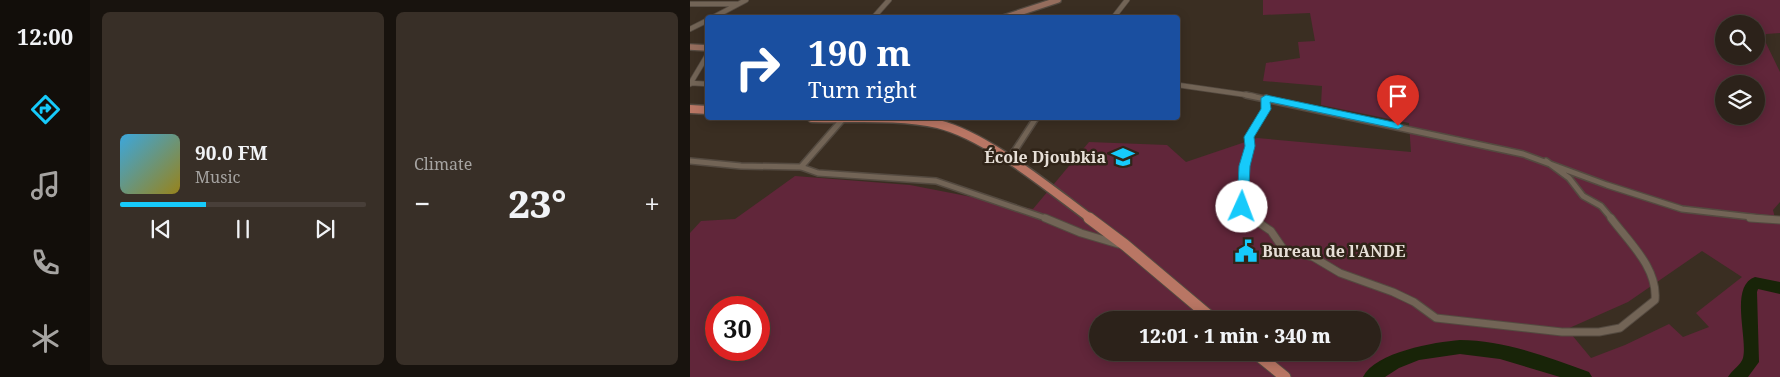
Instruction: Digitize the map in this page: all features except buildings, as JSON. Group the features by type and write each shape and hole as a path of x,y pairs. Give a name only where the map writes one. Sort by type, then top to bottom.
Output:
{"main road":[{"path":"690,109 705,110"},
{"path":"911,120 955,129 977,139 1008,161 1025,170 1125,246 1203,311"},
{"path":"1265,361 1285,377"}],"street":[{"path":"718,15 746,0"},
{"path":"876,15 889,0"},
{"path":"1012,15 1058,0"},
{"path":"1115,15 1127,0"},
{"path":"690,4 738,4"},
{"path":"690,29 705,22"},
{"path":"690,47 705,48"},
{"path":"690,84 705,59"},
{"path":"690,84 705,84"},
{"path":"1180,85 1266,98 1546,161 1607,185 1682,209 1780,220"},
{"path":"1266,98 1266,109 1249,137 1250,146 1244,166 1242,207 1245,213 1271,231 1284,250 1313,257 1340,273 1393,292 1414,302 1436,318 1562,332 1599,332 1620,328 1655,300 1656,290 1648,266 1601,206 1583,196 1569,178 1546,161"},
{"path":"801,167 842,120"},
{"path":"1008,161 1035,120"},
{"path":"690,161 750,166 801,167 818,173 936,181 1043,217 1081,233 1125,246"}],"shaded area":[{"path":"1263,0 1780,0 1780,33 1766,34 1765,36 1765,15 1715,15 1715,65 1765,65 1765,41 1780,72 1780,202 1773,210 1775,218 1780,222 1780,377 690,377 690,233 701,221 735,219 795,176 910,185 1033,209 1089,142 1167,145 1186,162 1257,138 1411,152 1409,123 1321,105 1322,86 1263,81 1266,63 1300,58 1298,42 1315,41 1310,13 1263,15","holes":["1702,251 1742,277 1696,313 1709,327 1683,337 1669,324 1625,345 1591,358 1567,329 1628,302"]}],"waterway":[{"path":"1737,377 1751,362 1749,291 1755,283 1780,288"},
{"path":"1372,377 1393,363 1419,353 1460,347 1486,349 1529,359 1583,377"}],"place":[{"name":"École Djoubkia","path":"1123,157"},
{"name":"Bureau de l'ANDE","path":"1246,251"}],"route":[{"path":"1242,207 1244,166 1250,146 1249,137 1266,109 1266,98 1398,126"}]}
